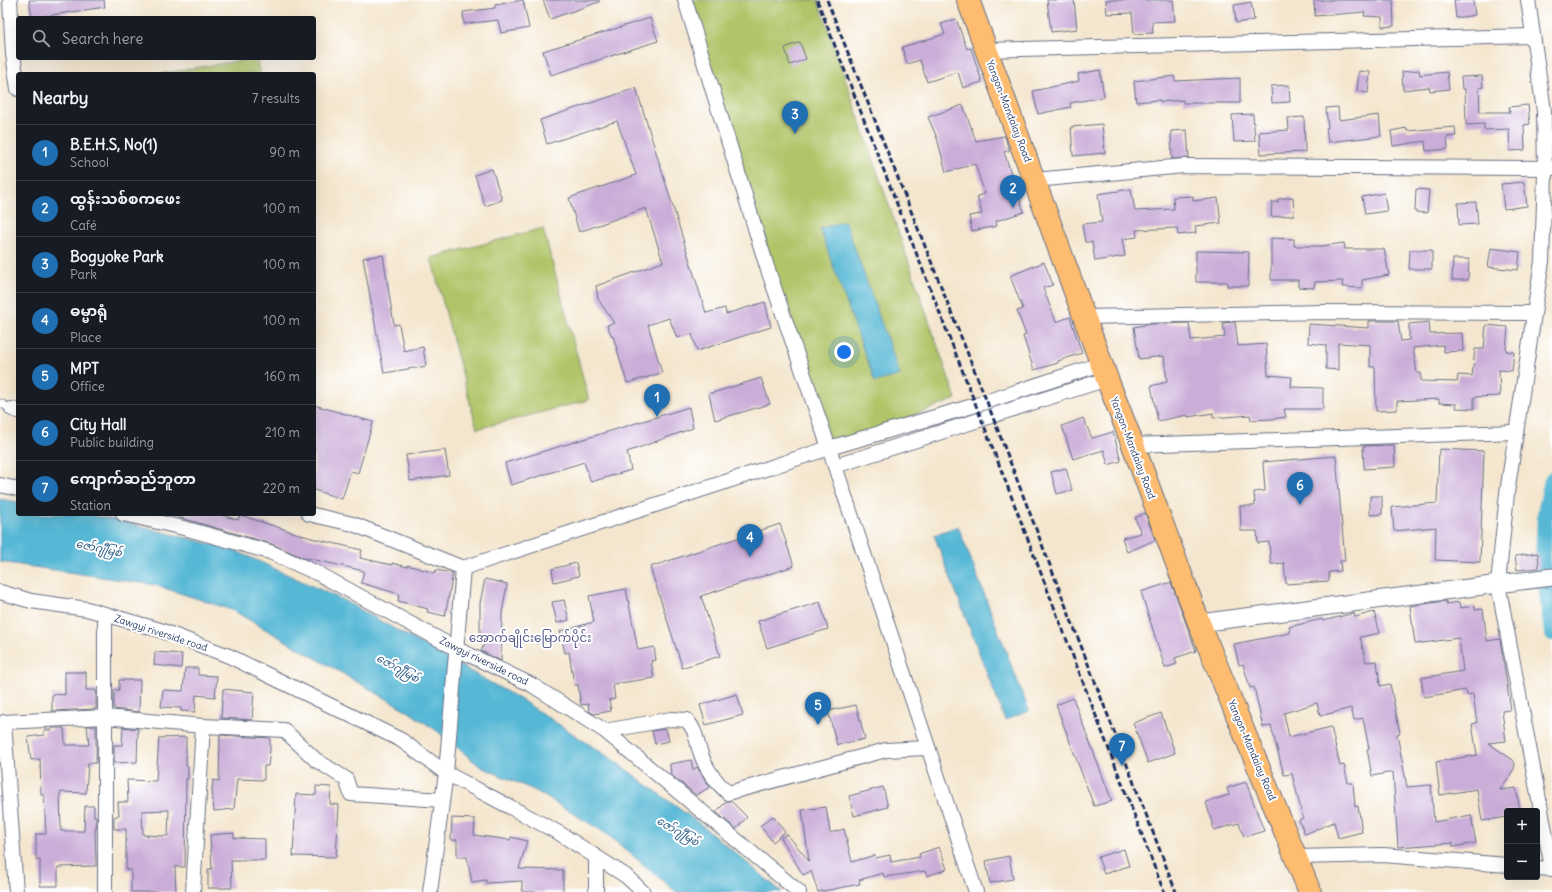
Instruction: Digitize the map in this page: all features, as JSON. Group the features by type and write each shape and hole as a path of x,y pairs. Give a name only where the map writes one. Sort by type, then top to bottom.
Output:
{"highway":[{"name":"Yangon-Mandalay Road","path":"968,0 985,50 1035,180 1104,371 1199,623 1297,857 1310,892"}],"street":[{"path":"10,0 13,54 16,75"},
{"path":"685,0 767,267 829,448 927,748 976,892"},
{"path":"1528,0 1544,111 1548,168 1542,261 1507,493 1506,583 1552,869 1540,868"},
{"path":"985,50 1533,36"},
{"path":"1035,180 1184,166 1548,168"},
{"path":"1085,317 1322,312 1533,313"},
{"path":"316,515 353,524 463,568 829,448 976,405 1104,371"},
{"path":"835,466 1104,371"},
{"path":"1133,445 1516,432"},
{"path":"0,484 16,488"},
{"name":"Zawgyi riverside road","path":"132,516 184,528 270,552 319,574 457,649 532,685 605,731 799,892"},
{"path":"430,892 446,773 463,568"},
{"path":"1199,623 1552,577"},
{"name":"Zawgyi riverside road","path":"0,592 31,601 87,609 105,614 160,630 229,656 401,740 446,773 559,833 626,876 643,892"},
{"path":"105,614 105,892"},
{"path":"16,892 4,722 105,717 203,726 284,730 316,760 346,779 351,794 442,800"},
{"path":"605,731 671,718 687,720 696,731 701,754 716,782 728,793 886,750 927,748"},
{"path":"193,892 203,726"},
{"path":"1297,857 1383,855 1504,865"},
{"path":"596,857 596,892"}],"green space":[{"path":"683,0 818,0 956,399 829,448"},
{"path":"244,60 256,60 260,72 170,72"},
{"path":"543,228 589,400 477,429 431,258"}],"water":[{"path":"845,221 900,375 875,382 820,229"},
{"name":"ဇော်ဂျီမြစ်","path":"0,499 16,502 16,516 95,516 234,550 345,601 523,701 616,762 704,827 782,892 676,892 607,834 536,791 481,767 437,731 406,710 232,610 155,585 0,562"},
{"path":"958,526 1029,711 1005,720 934,535"}],"building":[{"path":"29,0 104,0 105,7 45,16 32,16"},
{"path":"523,0 529,28 501,33 498,20 464,24 463,12 495,8 495,5"},
{"path":"543,0 599,0 599,2 550,19"},
{"path":"1047,0 1074,0 1077,29 1051,32"},
{"path":"1106,0 1173,0 1175,21 1152,22 1153,33 1134,34 1132,13 1107,14"},
{"path":"1314,0 1393,0 1394,26 1382,27 1382,17 1364,16 1365,12 1315,16"},
{"path":"1454,0 1473,0 1475,15 1456,18"},
{"path":"1251,2 1254,20 1236,23 1234,5"},
{"path":"650,18 658,41 551,75 543,51"},
{"path":"956,19 967,49 971,48 982,82 963,88 958,72 927,82 920,60 907,64 902,47 945,34 941,24"},
{"path":"800,42 806,59 790,65 785,48"},
{"path":"1100,70 1104,97 1070,103 1071,107 1038,114 1033,91 1079,81 1078,74"},
{"path":"1419,70 1420,75 1447,72 1449,89 1430,91 1429,87 1403,90 1402,72"},
{"path":"1359,71 1370,72 1368,93 1357,91"},
{"path":"1174,76 1175,81 1240,78 1240,103 1183,103 1183,100 1136,102 1134,81"},
{"path":"1482,76 1483,87 1479,88 1480,112 1510,112 1509,107 1528,105 1530,124 1524,125 1525,150 1510,151 1509,129 1484,130 1484,124 1466,125 1465,89 1462,89 1461,77"},
{"path":"1289,85 1290,102 1272,103 1271,86"},
{"path":"636,88 706,313 725,308 726,314 765,302 771,327 697,351 692,334 677,338 669,318 648,325 662,373 627,383 613,336 612,337 607,325 614,323 598,299 596,286 663,262 646,208 579,232 569,198 636,175 617,121 547,144 540,120"},
{"path":"963,105 976,141 1005,136 1009,151 1004,152 1024,212 996,221 997,226 972,231 969,216 982,214 977,196 985,194 975,164 946,172 937,138 928,117"},
{"path":"1338,107 1339,120 1379,115 1381,136 1328,142 1326,108"},
{"path":"1253,114 1255,141 1234,142 1232,115"},
{"path":"1304,117 1305,152 1261,154 1259,132 1289,130 1288,118"},
{"path":"1102,124 1105,153 1073,156 1071,127"},
{"path":"1455,127 1456,136 1447,137 1448,149 1426,151 1425,141 1393,146 1391,131 1406,128 1407,131"},
{"path":"1187,130 1189,158 1172,159 1171,131"},
{"path":"492,169 502,200 485,206 475,175"},
{"path":"1524,182 1527,206 1504,209 1501,184"},
{"path":"1131,189 1135,211 1174,209 1173,197 1193,196 1193,201 1218,198 1221,223 1195,226 1196,233 1178,235 1177,228 1136,230 1137,237 1122,239 1125,256 1095,261 1092,242 1085,242 1082,224 1102,222 1098,194"},
{"path":"1416,189 1429,190 1427,213 1415,212"},
{"path":"1384,193 1387,211 1365,214 1362,197"},
{"path":"1293,197 1294,215 1271,217 1272,202 1278,202 1278,199"},
{"path":"1476,202 1478,224 1459,225 1458,203"},
{"path":"1271,238 1294,239 1294,246 1321,246 1344,243 1345,249 1384,249 1389,275 1362,280 1362,288 1342,287 1343,281 1315,282 1314,288 1298,287 1298,280 1271,280"},
{"path":"1491,248 1520,252 1518,270 1488,267"},
{"path":"1410,250 1432,250 1432,269 1409,269"},
{"path":"1196,251 1249,252 1248,286 1227,286 1227,282 1196,282"},
{"path":"383,255 394,325 399,324 404,351 423,347 426,366 384,373 363,258"},
{"path":"1453,259 1469,259 1468,280 1452,280"},
{"path":"1044,262 1053,285 1043,288 1056,322 1070,317 1082,353 1058,361 1058,363 1034,370 1023,336 1026,335 1017,311 1023,309 1010,276"},
{"path":"1369,321 1398,321 1401,341 1409,340 1409,324 1429,322 1430,334 1462,333 1463,351 1444,352 1443,345 1413,348 1417,373 1421,373 1421,381 1457,382 1458,375 1472,376 1475,349 1484,349 1486,325 1508,327 1506,351 1514,352 1512,371 1499,370 1500,396 1474,397 1474,409 1456,408 1457,404 1439,403 1439,399 1397,401 1397,410 1376,411 1375,367 1370,367 1370,345 1338,343 1338,370 1326,369 1326,345 1308,343 1309,324 1369,328"},
{"path":"1235,322 1238,346 1266,344 1268,375 1292,377 1291,387 1323,388 1323,409 1284,409 1286,417 1271,419 1251,420 1250,415 1213,418 1213,413 1188,417 1187,415 1158,421 1151,386 1167,382 1164,356 1139,359 1134,327 1151,324 1189,323 1191,340 1225,337 1223,323"},
{"path":"761,378 770,404 715,420 709,394"},
{"path":"316,406 373,422 358,473 351,471 342,499 316,491"},
{"path":"689,407 693,428 627,452 631,470 591,482 584,462 511,485 505,463"},
{"path":"1083,418 1092,438 1113,432 1121,461 1108,465 1104,450 1073,459 1062,426"},
{"path":"1394,445 1395,467 1364,469 1363,446"},
{"path":"1439,449 1484,451 1480,562 1435,560 1436,527 1394,531 1392,507 1437,503"},
{"path":"445,450 449,475 410,481 406,455"},
{"path":"1336,456 1345,561 1340,561 1341,571 1329,572 1329,581 1286,584 1284,563 1271,564 1269,542 1258,543 1257,531 1241,531 1240,506 1255,506 1254,492 1265,491 1263,462"},
{"path":"1066,468 1072,490 1057,494 1051,472"},
{"path":"1370,496 1382,496 1382,514 1370,515"},
{"path":"1145,513 1155,540 1127,552 1122,538 1141,533 1135,518"},
{"path":"225,516 238,520 240,516 243,516 311,538 362,550 360,558 392,565 392,563 407,567 407,565 435,573 436,570 453,573 445,616 427,612 428,609 398,601 399,594 361,583 364,571 306,559 272,544 178,517"},
{"path":"780,524 794,566 701,596 720,656 681,668 681,663 650,567"},
{"path":"1538,553 1539,568 1517,570 1515,556"},
{"path":"576,563 579,576 554,582 552,569"},
{"path":"485,579 507,584 502,613 501,661 481,651 488,635 480,635 480,603"},
{"path":"1171,582 1196,651 1175,658 1177,664 1165,668 1141,592"},
{"path":"626,589 638,650 654,647 656,660 651,661 654,678 613,684 615,699 609,700 611,711 594,714 589,711 588,704 581,705 578,685 574,685 569,652 565,653 560,631 594,622 589,596"},
{"path":"564,600 569,620 557,623 552,602"},
{"path":"1446,601 1446,604 1459,602 1460,608 1475,606 1475,610 1483,609 1487,641 1500,639 1511,710 1502,711 1506,741 1488,743 1513,760 1515,764 1514,769 1500,790 1516,788 1519,808 1504,808 1504,817 1482,821 1477,789 1440,795 1436,762 1477,755 1472,724 1477,723 1473,694 1467,695 1466,690 1424,697 1421,678 1463,671 1459,638 1415,644 1410,606"},
{"path":"820,602 828,629 767,648 758,621"},
{"path":"1374,612 1380,633 1360,637 1366,662 1377,661 1380,686 1390,684 1400,733 1397,734 1407,787 1431,785 1434,822 1471,815 1476,843 1453,847 1453,843 1398,847 1393,772 1372,776 1363,718 1354,720 1351,708 1320,716 1317,703 1284,713 1289,737 1331,727 1340,766 1344,765 1348,783 1353,783 1355,807 1358,806 1362,832 1338,838 1334,822 1305,834 1299,820 1303,818 1292,774 1284,775 1271,726 1263,727 1254,687 1250,688 1243,664 1239,665 1234,644 1290,633 1289,627 1322,619 1323,621 1354,613 1355,617"},
{"path":"155,652 182,654 181,668 154,665"},
{"path":"185,668 198,668 198,675 217,676 215,697 196,695 195,712 181,711 181,708 161,707 163,690 183,691"},
{"path":"65,672 86,672 86,690 96,690 96,709 52,711 52,694 65,695"},
{"path":"119,680 140,680 139,712 114,709 114,690 119,690"},
{"path":"223,689 254,692 252,720 221,718"},
{"path":"737,694 743,715 706,725 700,705"},
{"path":"1073,698 1112,801 1094,806 1056,705"},
{"path":"856,705 865,739 837,745 828,711"},
{"path":"1161,713 1175,753 1148,763 1133,723"},
{"path":"87,726 96,726 96,763 88,763 86,793 61,792 61,831 84,831 85,806 94,806 94,816 96,816 96,866 58,867 58,886 40,886 40,860 36,860 36,834 46,834 44,795 41,795 40,759 31,760 28,737 44,735 44,730 52,730 52,728 64,728 65,745 89,745"},
{"path":"123,727 138,729 137,762 114,763 114,745 122,745"},
{"path":"666,729 669,741 655,744 652,731"},
{"path":"220,735 270,738 270,750 268,766 264,766 264,780 237,779 234,809 214,811 212,791 213,780 219,781"},
{"path":"186,737 186,766 188,766 188,779 186,779 185,867 175,867 176,892 131,892 131,870 126,870 126,829 114,829 114,817 119,815 118,802 128,802 127,780 156,781 159,738","holes":["169,810 168,836 143,835 142,811"]},
{"path":"691,760 693,770 697,767 710,787 696,795 671,775 670,764"},
{"path":"1246,782 1264,831 1244,837 1239,823 1214,830 1206,802 1229,795 1227,788"},
{"path":"316,786 331,787 330,804 339,805 336,857 293,856 296,794 316,795"},
{"path":"883,787 888,807 854,816 849,796"},
{"path":"727,801 731,801 747,817 736,829 716,812"},
{"path":"826,807 830,833 844,829 852,862 875,855 876,858 890,855 891,862 920,857 919,854 939,847 947,869 927,876 925,871 884,877 883,873 859,880 860,884 818,892 811,871 803,875 781,838 787,834 809,861 802,810"},
{"path":"773,816 785,832 773,842 760,826"},
{"path":"452,818 475,819 474,835 510,840 511,837 527,841 519,869 563,870 563,892 522,892 522,881 486,883 486,880 472,882 467,857 457,857 457,840 451,840"},
{"path":"234,833 234,838 265,839 265,860 231,860 232,888 208,888 208,869 212,869 210,835"},
{"path":"1124,849 1129,866 1104,874 1098,857"},
{"path":"1009,856 1013,879 990,883 986,861"}],"waterway":[{"path":"1552,480 1545,513 1543,559 1552,633"}],"railway":[{"path":"817,0 988,436 1164,892"},
{"path":"827,0 987,402 1176,892"}],"place":[{"name":"Bogyoke Park","path":"795,134"},
{"name":"ထွန်းသစ်စကဖေး","path":"1013,208"},
{"name":"B.E.H.S, No(1)","path":"657,417"},
{"name":"City Hall","path":"1300,505"},
{"name":"ဓမ္မာရုံ","path":"750,557"},
{"name":"MPT","path":"818,725"},
{"name":"ကျောက်ဆည်ဘူတာ","path":"1122,766"}],"district":[{"name":"အောက်ချိုင်းမြောက်ပိုင်း","path":"530,637"}]}
